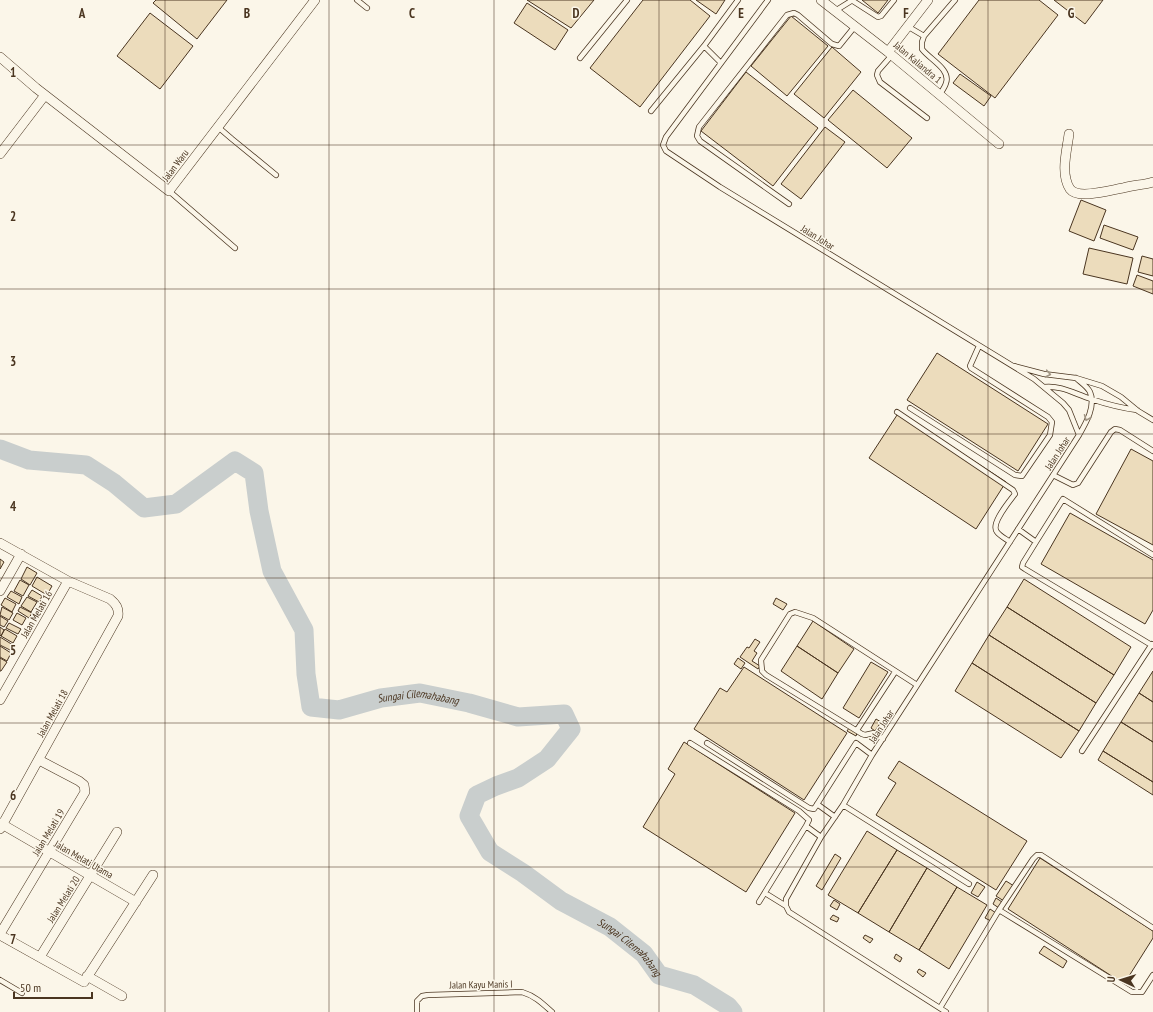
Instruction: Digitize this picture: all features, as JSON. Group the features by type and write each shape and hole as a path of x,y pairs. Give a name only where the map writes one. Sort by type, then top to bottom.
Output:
{"street":[{"name":"Jalan Waru","path":"0,57 45,95 169,191 315,0"},
{"name":"Jalan Kaliandra 1","path":"821,0 890,53 999,144"},
{"path":"890,53 907,26 928,0"},
{"path":"0,154 45,95"},
{"path":"1069,134 1065,172 1066,182 1071,190 1078,193 1088,194 1106,192 1153,182"},
{"path":"0,543 68,580"},
{"path":"0,591 21,554"},
{"name":"Jalan Melati 18","path":"1,825 39,760 118,616 116,604 110,599 68,580"},
{"name":"Jalan Melati 16","path":"0,700 68,580"},
{"name":"Jalan Melati 19","path":"0,934 85,792 84,785 79,781 39,760"},
{"name":"Jalan Melati Utama","path":"1,825 136,902"},
{"name":"Jalan Melati 20","path":"40,957 117,832"},
{"path":"86,979 153,875"},
{"path":"0,934 40,957 122,996"}],"lane":[{"path":"357,0 367,8"},
{"path":"580,58 627,0"},
{"path":"651,111 704,46 738,0"},
{"name":"Jalan Johar","path":"768,0 666,137 663,145 666,151 720,187 1044,387 1069,410 1079,435 872,755 843,805 821,837 786,899 786,906"},
{"path":"835,11 850,1 853,1 878,17 881,16 894,0"},
{"path":"940,94 946,84 947,77 945,71 922,49 922,42 924,36 955,0"},
{"path":"789,204 700,141 697,136 698,127 787,15 794,13 798,15 832,44 839,46 856,26"},
{"path":"907,26 924,36"},
{"path":"704,46 721,63"},
{"path":"890,53 878,71 877,75 880,82 927,118"},
{"path":"218,127 232,140 276,174"},
{"path":"169,191 234,248"},
{"path":"910,408 1015,475 1022,476 1050,435 1052,422 1048,417 971,368 970,366 979,346"},
{"path":"1010,365 1044,374 1076,378 1102,386 1121,397 1153,420"},
{"path":"1076,378 1090,392 1091,399 1090,412 1079,435"},
{"path":"1044,387 1058,387 1118,407 1138,410"},
{"path":"897,412 1013,490 1015,494 995,522 997,532 1010,542"},
{"path":"1053,475 1073,485 1078,483 1111,432 1115,429 1120,430 1153,451"},
{"path":"1082,751 1152,645 1022,567 1023,563 1063,499 1153,555"},
{"path":"1018,529 1036,542"},
{"path":"883,739 874,733 865,735 862,734 766,675 762,671 761,660 790,614 795,612 813,618 917,685"},
{"path":"857,730 895,672"},
{"path":"690,743 799,811 809,820 759,902"},
{"path":"707,743 809,808 814,809 856,743 872,755"},
{"path":"816,804 835,817"},
{"path":"843,805 969,884"},
{"path":"806,826 821,837"},
{"path":"940,1008 999,910 1036,855 1041,856 1153,928"},
{"path":"765,893 786,906 789,912 946,1012"},
{"path":"999,910 1132,992 1142,992 1153,975"},
{"path":"0,980 22,993"},
{"name":"Jalan Kayu Manis I","path":"417,1012 417,1001 422,996 522,992 537,999 552,1012"}],"building":[{"path":"156,0 227,0 197,39 153,3"},
{"path":"527,0 594,0 571,28"},
{"path":"643,0 690,0 710,16 640,107 590,68"},
{"path":"696,0 725,0 716,14"},
{"path":"862,0 888,0 878,13"},
{"path":"979,0 1039,0 1058,15 995,98 938,54"},
{"path":"1054,0 1103,0 1085,24"},
{"path":"527,3 568,30 555,50 514,23"},
{"path":"150,13 193,46 160,89 117,56"},
{"path":"791,16 828,46 787,96 751,66"},
{"path":"832,47 861,72 824,118 794,94"},
{"path":"746,72 818,128 773,186 701,131"},
{"path":"960,74 991,96 984,106 953,83"},
{"path":"853,90 912,138 887,168 828,120"},
{"path":"825,127 845,142 801,199 781,184"},
{"path":"1081,200 1106,210 1094,241 1069,231"},
{"path":"1104,225 1138,237 1133,250 1100,238"},
{"path":"1089,248 1133,258 1127,284 1083,274"},
{"path":"1142,256 1153,259 1153,276 1138,272"},
{"path":"1137,275 1153,281 1153,294 1133,286"},
{"path":"937,353 1048,424 1018,471 907,400"},
{"path":"899,412 1006,482 976,529 869,458"},
{"path":"1131,449 1153,461 1153,545 1096,514"},
{"path":"1070,513 1153,560 1153,610 1145,624 1041,564"},
{"path":"0,559 4,562 0,569"},
{"path":"27,567 37,573 30,585 21,579"},
{"path":"37,577 52,586 47,595 32,586"},
{"path":"1024,579 1131,647 1114,675 1007,607"},
{"path":"20,580 29,585 23,596 14,591"},
{"path":"32,590 42,596 39,602 28,596"},
{"path":"11,591 22,597 19,604 7,597"},
{"path":"27,597 37,602 31,612 21,606"},
{"path":"5,598 16,604 12,612 1,605"},
{"path":"776,598 787,604 783,610 773,604"},
{"path":"2,607 13,613 9,620 0,615"},
{"path":"20,607 32,613 29,618 18,611"},
{"path":"1007,607 1114,675 1096,703 989,635"},
{"path":"17,613 26,618 22,625 13,620"},
{"path":"0,616 8,621 4,627 0,625"},
{"path":"813,621 854,649 838,673 797,646"},
{"path":"9,623 21,629 18,634 6,628"},
{"path":"0,627 4,630 1,636 0,635"},
{"path":"5,629 17,636 13,643 1,636"},
{"path":"989,635 1096,703 1079,731 972,663"},
{"path":"0,637 13,645 10,650 0,645"},
{"path":"755,639 760,642 754,651 757,653 752,661 760,666 758,669 740,657"},
{"path":"0,646 11,653 7,661 0,657"},
{"path":"797,646 838,673 822,699 781,671"},
{"path":"0,658 7,662 1,671 0,671"},
{"path":"738,658 745,663 741,669 734,664"},
{"path":"871,662 888,672 859,718 843,708"},
{"path":"972,663 1079,731 1061,758 955,691"},
{"path":"744,667 847,733 804,800 694,729 720,688 727,692"},
{"path":"1153,671 1153,702 1139,693"},
{"path":"1139,693 1153,702 1153,742 1121,722"},
{"path":"876,719 881,722 875,731 871,728"},
{"path":"1121,722 1153,742 1153,782 1103,751"},
{"path":"849,728 857,733 856,736 847,731"},
{"path":"684,742 795,813 746,892 643,827 675,774 668,769"},
{"path":"1103,751 1153,782 1153,795 1098,760"},
{"path":"899,761 1027,841 996,890 876,815 896,783 888,778"},
{"path":"867,831 897,850 858,913 828,895"},
{"path":"897,850 927,868 889,932 858,913"},
{"path":"835,854 841,858 822,890 816,886"},
{"path":"1040,858 1153,931 1153,938 1124,984 1008,909"},
{"path":"927,868 957,887 919,950 889,932"},
{"path":"1006,881 1014,886 1004,901 996,896"},
{"path":"977,882 985,887 978,897 971,893"},
{"path":"957,887 987,905 949,969 919,950"},
{"path":"996,898 1002,902 999,908 993,904"},
{"path":"834,900 840,904 837,910 830,906"},
{"path":"990,909 996,913 991,921 985,918"},
{"path":"833,915 839,918 837,922 830,919"},
{"path":"865,935 873,939 870,943 863,938"},
{"path":"1044,946 1067,961 1063,968 1039,953"},
{"path":"896,954 902,958 900,962 894,958"},
{"path":"919,969 926,973 923,977 917,972"}],"waterway":[{"name":"Sungai Cilemahabang","path":"0,449 29,460 86,465 114,483 144,508 176,504 235,461 254,473 259,511 272,571 304,630 306,674 311,707 339,710 381,698 420,693 469,703 518,717 564,714 571,729 547,759 518,778 477,795 469,816 490,852 523,873 561,901 610,927 644,954 659,975 694,985 728,1006 733,1012"}]}
